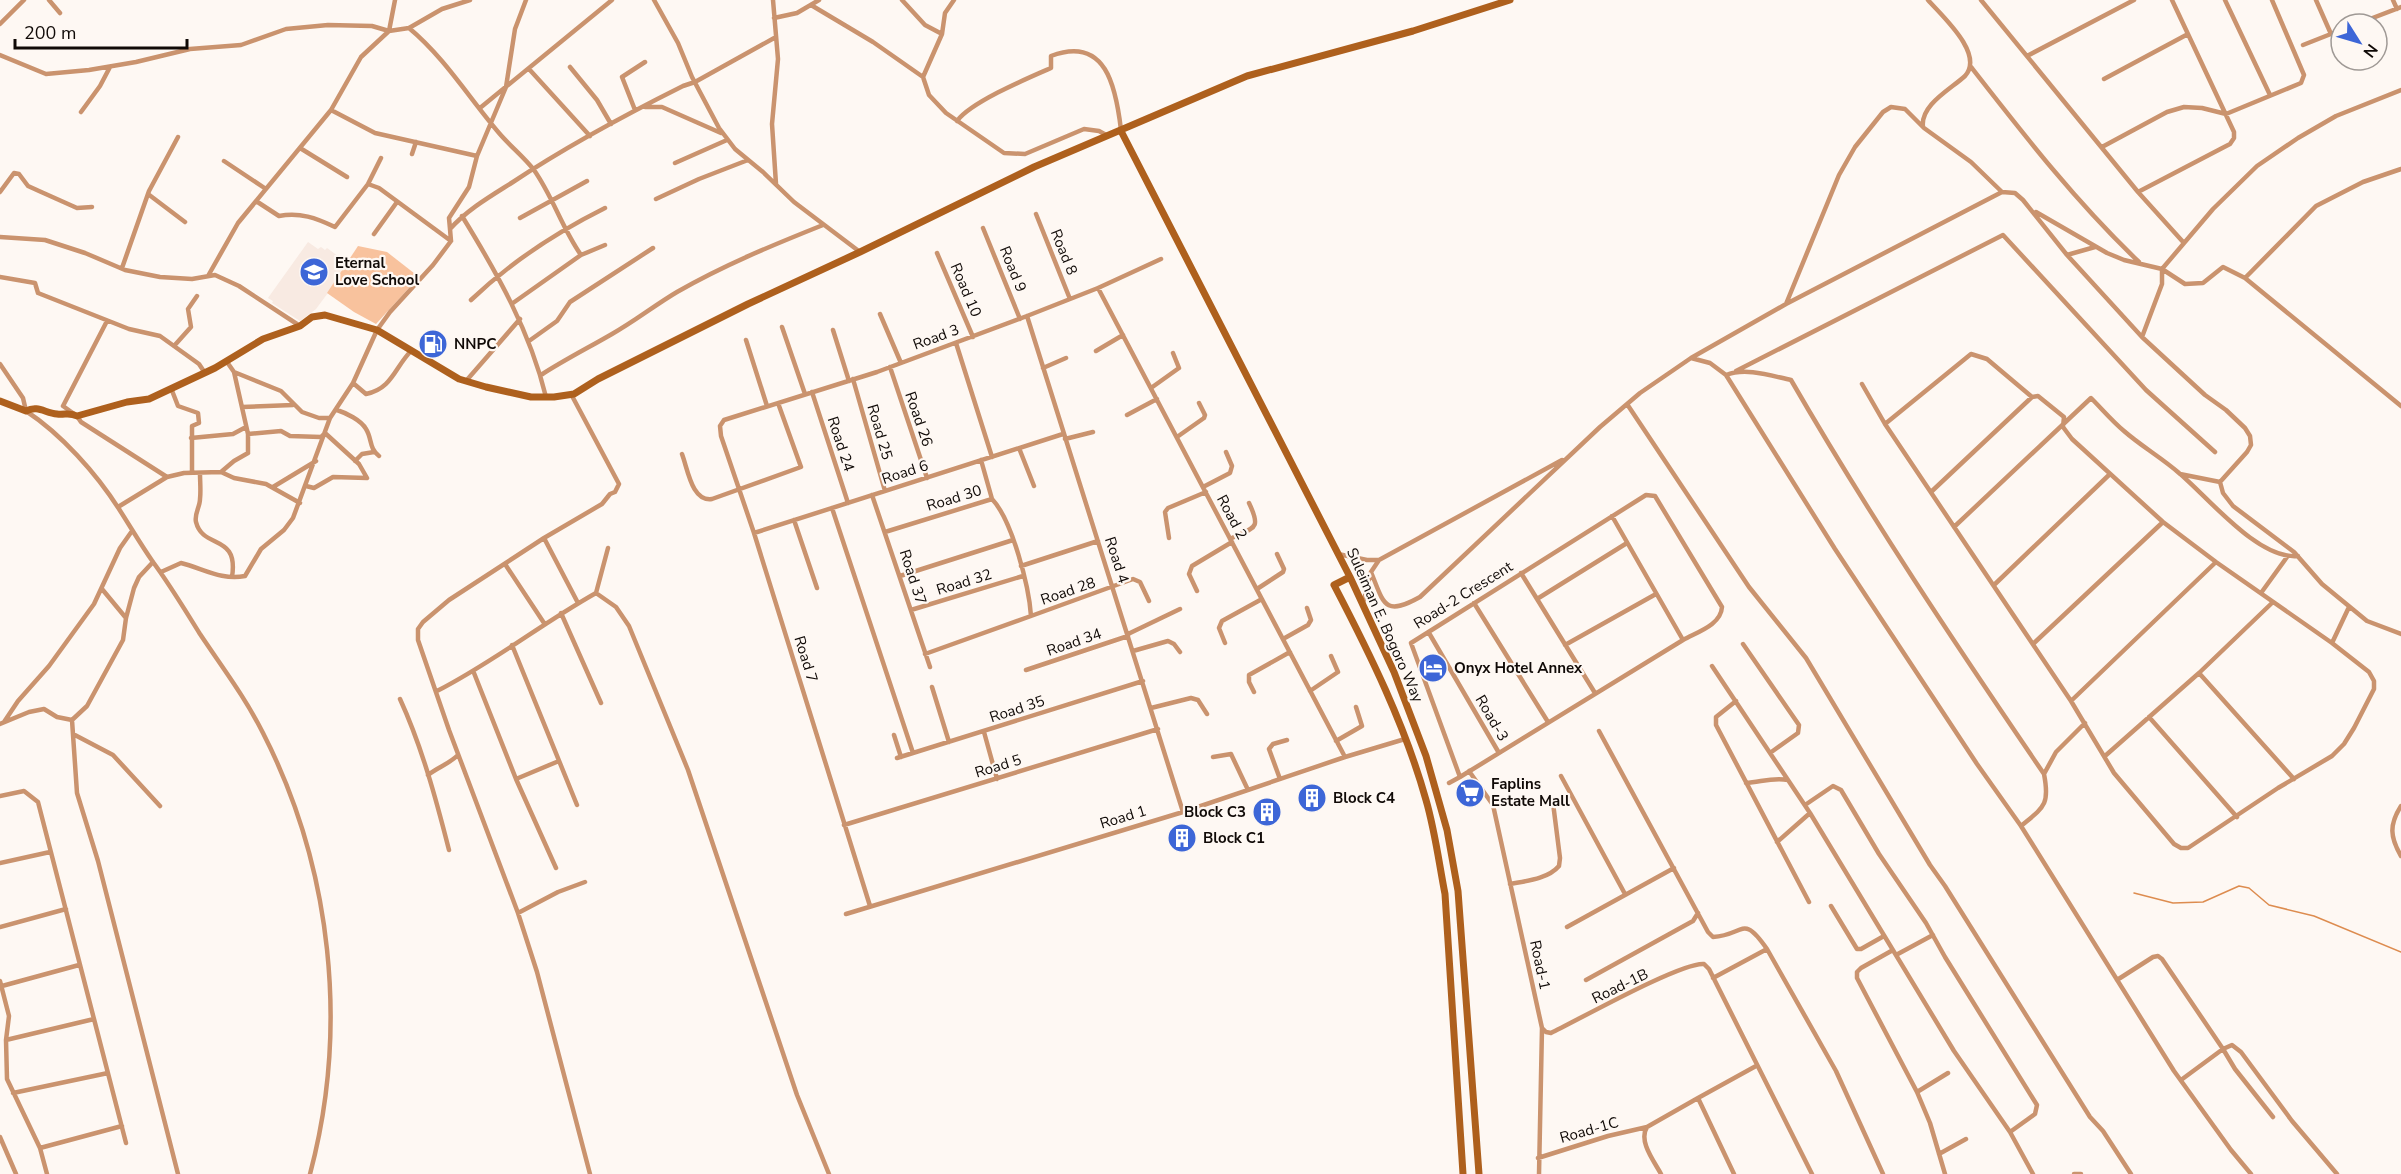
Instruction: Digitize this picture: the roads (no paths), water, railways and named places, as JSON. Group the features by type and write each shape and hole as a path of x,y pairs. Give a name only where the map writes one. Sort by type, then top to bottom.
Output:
{"main road":[{"path":"0,401 26,411 32,408 53,414 71,412 77,416 127,402 149,399 227,362 263,339 300,326 312,317 325,315 377,330 459,379 531,397 571,394 748,304 1035,167 1247,76 1413,30 1510,0"},
{"name":"Suleiman E. Bogoro Way","path":"1121,131 1350,577 1394,672 1426,756 1454,863 1461,918 1479,1174"},
{"name":"Suleiman E. Bogoro Way","path":"1350,577 1334,585 1374,664 1406,739 1427,803 1444,894 1463,1174"}],"street":[{"path":"0,24 24,0"},
{"path":"49,0 60,13"},
{"path":"208,276 238,223 332,110 362,57 390,31 395,0"},
{"path":"0,55 46,74 110,67 190,50 241,45 286,29 328,25 372,26 390,31 409,28 442,9 469,0"},
{"path":"161,572 181,563 213,574 232,577 245,576 261,549 289,524 300,503 330,418 353,383 377,330 451,241 450,218 469,187 477,156 506,87 515,29 526,0"},
{"path":"480,108 612,0"},
{"path":"654,0 678,43 722,134 794,202 860,252"},
{"path":"773,0 778,59 772,124 776,184"},
{"path":"774,18 797,13 819,0"},
{"path":"902,0 925,25 942,34"},
{"path":"923,77 942,34 945,14 954,0"},
{"path":"1928,0 1968,47 1971,67 2051,170 2099,224 2141,264"},
{"path":"1981,0 2138,192 2184,243"},
{"path":"2027,56 2134,0"},
{"path":"2138,192 2230,144 2234,138 2234,132 2226,114 2172,0"},
{"path":"2225,0 2270,95"},
{"path":"2102,147 2167,112 2184,107 2212,109 2226,114 2301,82 2304,75 2272,0"},
{"path":"2316,0 2329,29"},
{"path":"2393,0 2399,8"},
{"path":"811,5 873,42 923,77 929,95 946,113 1004,153 1026,154 1084,129 1099,131 1108,136"},
{"path":"409,28 430,45 490,122 533,169 581,255"},
{"path":"2104,79 2188,34"},
{"path":"2303,45 2329,35"},
{"path":"450,229 462,216 533,169 635,110 695,82 776,37"},
{"path":"957,121 962,113 976,103 1051,68 1051,56 1074,50 1092,54 1105,71 1118,104 1121,131"},
{"path":"635,110 622,77 645,62"},
{"path":"81,112 100,86 110,67"},
{"path":"570,67 597,100 611,124"},
{"path":"1924,128 1924,114 1930,105 1965,76 1971,67"},
{"path":"529,69 590,136"},
{"path":"2142,337 2162,284 2162,268 2213,209 2258,166 2277,151 2336,116 2401,90"},
{"path":"642,107 662,107 722,134"},
{"path":"1786,304 1839,175 1855,147 1883,111 1891,107 1905,109 1924,128 1971,162 2002,192"},
{"path":"332,110 375,133 477,156"},
{"path":"122,268 148,194 178,137"},
{"path":"675,164 727,140"},
{"path":"412,154 416,142"},
{"path":"300,148 347,177"},
{"path":"256,201 279,216 291,214 316,217 335,227 368,184 381,158"},
{"path":"656,199 748,160"},
{"path":"224,161 266,189"},
{"path":"2245,278 2316,206 2363,182 2401,169"},
{"path":"0,192 14,172 19,174 28,186 39,191 77,208 92,207"},
{"path":"519,218 587,181"},
{"path":"368,184 379,188 451,241"},
{"path":"1371,572 1383,602 1390,606 1403,606 1420,597 1627,404 1691,358 1786,304 2002,192 2015,193 2033,211 2067,255 2142,337 2245,428 2250,436 2251,445 2220,482 2223,493 2233,506 2298,556 2314,577 2367,621 2401,634"},
{"path":"148,194 185,222"},
{"path":"374,234 397,202"},
{"path":"471,300 496,276 525,254 564,228 605,208"},
{"path":"2033,211 2095,247 2124,260 2162,268 2185,284 2204,283 2223,267 2245,278 2401,406"},
{"name":"Road 8","path":"1036,214 1070,299"},
{"path":"462,216 513,303 541,375 546,397"},
{"path":"541,375 612,334 656,304 708,275 823,225"},
{"name":"Road 9","path":"984,228 1020,319"},
{"path":"1726,375 2003,235 2146,390 2215,452"},
{"path":"0,237 45,240 122,268 160,278 192,279 215,275 238,286 300,326"},
{"path":"513,303 581,255 605,245"},
{"path":"2067,255 2095,247"},
{"path":"529,341 557,321 570,302 653,248"},
{"name":"Road 10","path":"937,253 973,336"},
{"name":"Road 3","path":"724,420 851,380 956,343 1098,288 1161,259"},
{"path":"0,277 35,283 38,292 108,321 153,336 160,336 199,364 205,373"},
{"name":"Road 2","path":"1098,288 1345,757"},
{"path":"174,346 191,327 188,309 197,296"},
{"path":"880,314 901,363"},
{"name":"Road 4","path":"1027,316 1183,812"},
{"path":"466,381 520,319"},
{"path":"108,321 63,406 77,416 81,422 167,477"},
{"path":"782,327 805,394"},
{"name":"Road 25","path":"833,330 885,491"},
{"path":"1096,351 1123,334"},
{"path":"746,340 768,406"},
{"path":"956,343 992,457"},
{"path":"353,383 366,394 376,392 393,378 404,358 411,351"},
{"path":"1151,388 1177,371 1179,365 1173,353"},
{"path":"1885,424 1971,354 1988,359 2032,397"},
{"path":"1043,368 1066,358"},
{"path":"1691,358 1710,363 1726,375 1834,549 2021,826 2181,1080 2230,1150 2251,1174"},
{"path":"221,472 234,461 250,453 234,372 227,362"},
{"path":"0,363 23,398 26,411 53,429 64,440 118,507 201,635 227,670 280,768 311,858 321,906 331,1003 327,1087 310,1174"},
{"name":"Road 26","path":"890,367 927,478"},
{"path":"234,372 281,391 293,405 308,415 330,418"},
{"path":"1734,372 1765,374 1791,380 1828,444 1909,572 2044,774 2047,798 2044,807 2021,826"},
{"path":"1862,384 1885,424 2071,701 2114,773 2174,844 2188,849 2332,756 2344,744 2374,688 2370,672 2163,522 2072,439 2063,427 2064,417 2038,396 2032,397 1931,492"},
{"path":"171,388 178,406 198,413 199,423 192,426 192,473"},
{"name":"Road 24","path":"812,392 848,503"},
{"path":"571,394 620,484 602,504 544,538 449,600 423,622 418,629 418,640 458,755 518,913 537,972 590,1174"},
{"path":"1954,527 2063,427 2091,398 2124,431 2180,474 2215,510 2273,552 2288,557 2298,556"},
{"path":"1127,415 1156,399"},
{"path":"682,454 698,496 708,500 801,467 778,403"},
{"path":"1177,437 1202,422 1205,415 1199,403"},
{"path":"1627,404 1749,587 1806,658 1930,865 2090,1117 2103,1131 2131,1174"},
{"path":"242,407 293,405"},
{"path":"337,410 348,414 366,428 374,452 379,456"},
{"path":"306,486 314,488 333,477 367,478 363,469 326,430 318,418"},
{"name":"Road 7","path":"724,420 720,426 721,436 754,533 870,906"},
{"path":"191,438 233,434 246,427"},
{"path":"248,434 282,431 290,436 321,436 326,430"},
{"name":"Road 6","path":"754,533 1019,448 1064,436 1093,432"},
{"path":"1019,448 1034,486"},
{"path":"355,461 362,454 374,452"},
{"path":"1169,538 1165,512 1168,508 1230,473 1232,466 1226,452"},
{"path":"1363,604 1371,572 1379,560 1570,456"},
{"name":"Road 30","path":"885,532 992,499 981,460"},
{"path":"273,487 315,461"},
{"path":"118,507 167,477 221,472 234,478 273,487 300,503"},
{"path":"200,474 200,499 196,524 201,531 231,554 235,560 232,577"},
{"path":"1994,585 2110,474"},
{"path":"2180,474 2220,482"},
{"name":"Road-2 Crescent","path":"1460,777 1411,648 1413,641 1650,494 1655,496 1722,607 1722,615 1718,621 1683,640"},
{"name":"Road 37","path":"872,495 930,668"},
{"path":"992,499 1005,517 1021,566 1031,616"},
{"path":"1197,591 1189,574 1192,566 1254,527 1257,519 1250,502"},
{"path":"831,508 913,753"},
{"path":"1449,783 1683,640 1612,516"},
{"path":"794,520 817,588"},
{"path":"2033,644 2163,522"},
{"path":"2,723 49,666 94,604 120,548 132,531"},
{"path":"544,538 578,603"},
{"path":"900,576 1012,540"},
{"path":"1021,566 1098,541"},
{"path":"1537,599 1627,543"},
{"path":"437,691 474,673 544,623 596,593 608,548"},
{"path":"1257,589 1283,572 1284,569 1277,554"},
{"path":"1338,554 1379,560"},
{"path":"2261,593 2288,557"},
{"path":"72,720 87,706 123,640 126,618 139,578 153,562"},
{"path":"2071,701 2216,562"},
{"path":"505,564 544,623"},
{"path":"1521,573 1595,693"},
{"name":"Road 32","path":"911,610 1023,576"},
{"name":"Road 28","path":"925,654 1136,580 1140,582 1149,601"},
{"path":"102,589 126,618"},
{"path":"596,593 616,607 629,626 688,770 797,1095 829,1174"},
{"path":"1565,645 1656,594"},
{"path":"1225,643 1219,628 1222,621 1262,599"},
{"path":"2104,756 2199,673 2273,602"},
{"path":"1474,603 1548,722"},
{"path":"2332,643 2349,607"},
{"path":"1283,639 1308,625 1311,620 1307,608"},
{"name":"Road 34","path":"1026,670 1128,635 1180,609"},
{"path":"561,613 601,703"},
{"name":"Road-3","path":"1429,633 1498,753"},
{"path":"1133,651 1168,641 1174,644 1180,652"},
{"path":"1743,644 1799,725 1798,733 1770,753"},
{"path":"512,645 577,805"},
{"path":"1254,692 1249,682 1249,675 1290,652"},
{"path":"1310,691 1338,672 1331,656"},
{"path":"1712,666 1805,805 1954,1051 2010,1132 2033,1174"},
{"path":"474,673 516,779 556,868"},
{"path":"2199,673 2294,779"},
{"name":"Road 35","path":"894,735 899,757 1143,681"},
{"path":"932,687 949,742"},
{"path":"1151,708 1191,698 1198,700 1207,714"},
{"path":"400,699 411,722 449,850"},
{"path":"1736,701 1719,713 1715,721 1809,902"},
{"path":"1336,741 1362,726 1356,707"},
{"path":"2,723 28,712 44,709 57,717 72,720"},
{"path":"2149,717 2237,817"},
{"path":"72,720 77,793 98,861 178,1174"},
{"path":"2044,774 2056,752 2085,723"},
{"name":"Road 5","path":"844,825 1158,729"},
{"path":"1599,731 1708,932 1713,937 1744,927 1757,934 1767,949 1836,1071 1883,1174"},
{"path":"984,732 997,779"},
{"path":"73,734 113,755 160,806"},
{"name":"Road 1","path":"846,914 1183,812 1345,757 1406,739"},
{"path":"1280,779 1269,749 1273,744 1287,740"},
{"path":"1213,757 1231,754 1248,790"},
{"path":"428,775 435,769 449,764 458,755"},
{"path":"516,779 559,761"},
{"name":"Road-1","path":"1469,771 1493,805 1542,1028 1539,1174"},
{"path":"1561,776 1625,894"},
{"path":"1746,783 1760,782 1770,778 1788,780"},
{"path":"1805,805 1833,786 1841,790 1933,935 2037,1105 2036,1114 2010,1132"},
{"path":"0,796 24,791 38,802 126,1143"},
{"path":"1510,884 1532,880 1556,870 1559,866 1553,803"},
{"path":"2401,806 2394,818 2391,830 2393,842 2401,856"},
{"path":"1777,843 1810,813"},
{"path":"0,863 50,852"},
{"path":"1567,927 1674,868"},
{"path":"518,913 566,888 585,882"},
{"path":"1831,906 1857,949 1884,936"},
{"path":"0,927 66,909"},
{"path":"1586,980 1693,921 1698,913"},
{"path":"1933,935 1861,968 1857,972 1857,978 1917,1092 1930,1123 1945,1174"},
{"path":"1767,949 1713,978 1812,1174"},
{"path":"2117,980 2158,956 2235,1069 2273,1117"},
{"name":"Road-1B","path":"1542,1028 1551,1033 1696,963 1704,964 1713,978"},
{"path":"47,1174 40,1148 7,1079 6,1040 9,1016 1,983 79,965"},
{"path":"6,1040 94,1019"},
{"path":"2181,1080 2223,1049 2232,1046 2241,1052 2292,1121 2337,1174"},
{"name":"Road-1C","path":"1539,1158 1608,1136 1647,1127 1756,1066"},
{"path":"1917,1092 1948,1072"},
{"path":"13,1094 108,1073"},
{"path":"0,1077 7,1079"},
{"path":"1698,1098 1734,1174"},
{"path":"40,1148 122,1126"},
{"path":"1647,1127 1644,1132 1645,1143 1661,1174"},
{"path":"0,1137 16,1174"},
{"path":"1939,1154 1966,1139"},
{"path":"2074,1174 2078,1172 2081,1174"}],"waterway":[{"path":"2134,893 2173,903 2203,902 2239,886 2249,888 2269,905 2314,916 2401,952"}],"place":[{"name":"Eternal Love School","path":"314,272"},
{"name":"NNPC","path":"433,344"},
{"name":"Onyx Hotel Annex","path":"1433,668"},
{"name":"Faplins Estate Mall","path":"1470,793"},
{"name":"Block C4","path":"1312,798"},
{"name":"Block C3","path":"1267,812"},
{"name":"Block C1","path":"1182,838"}]}
